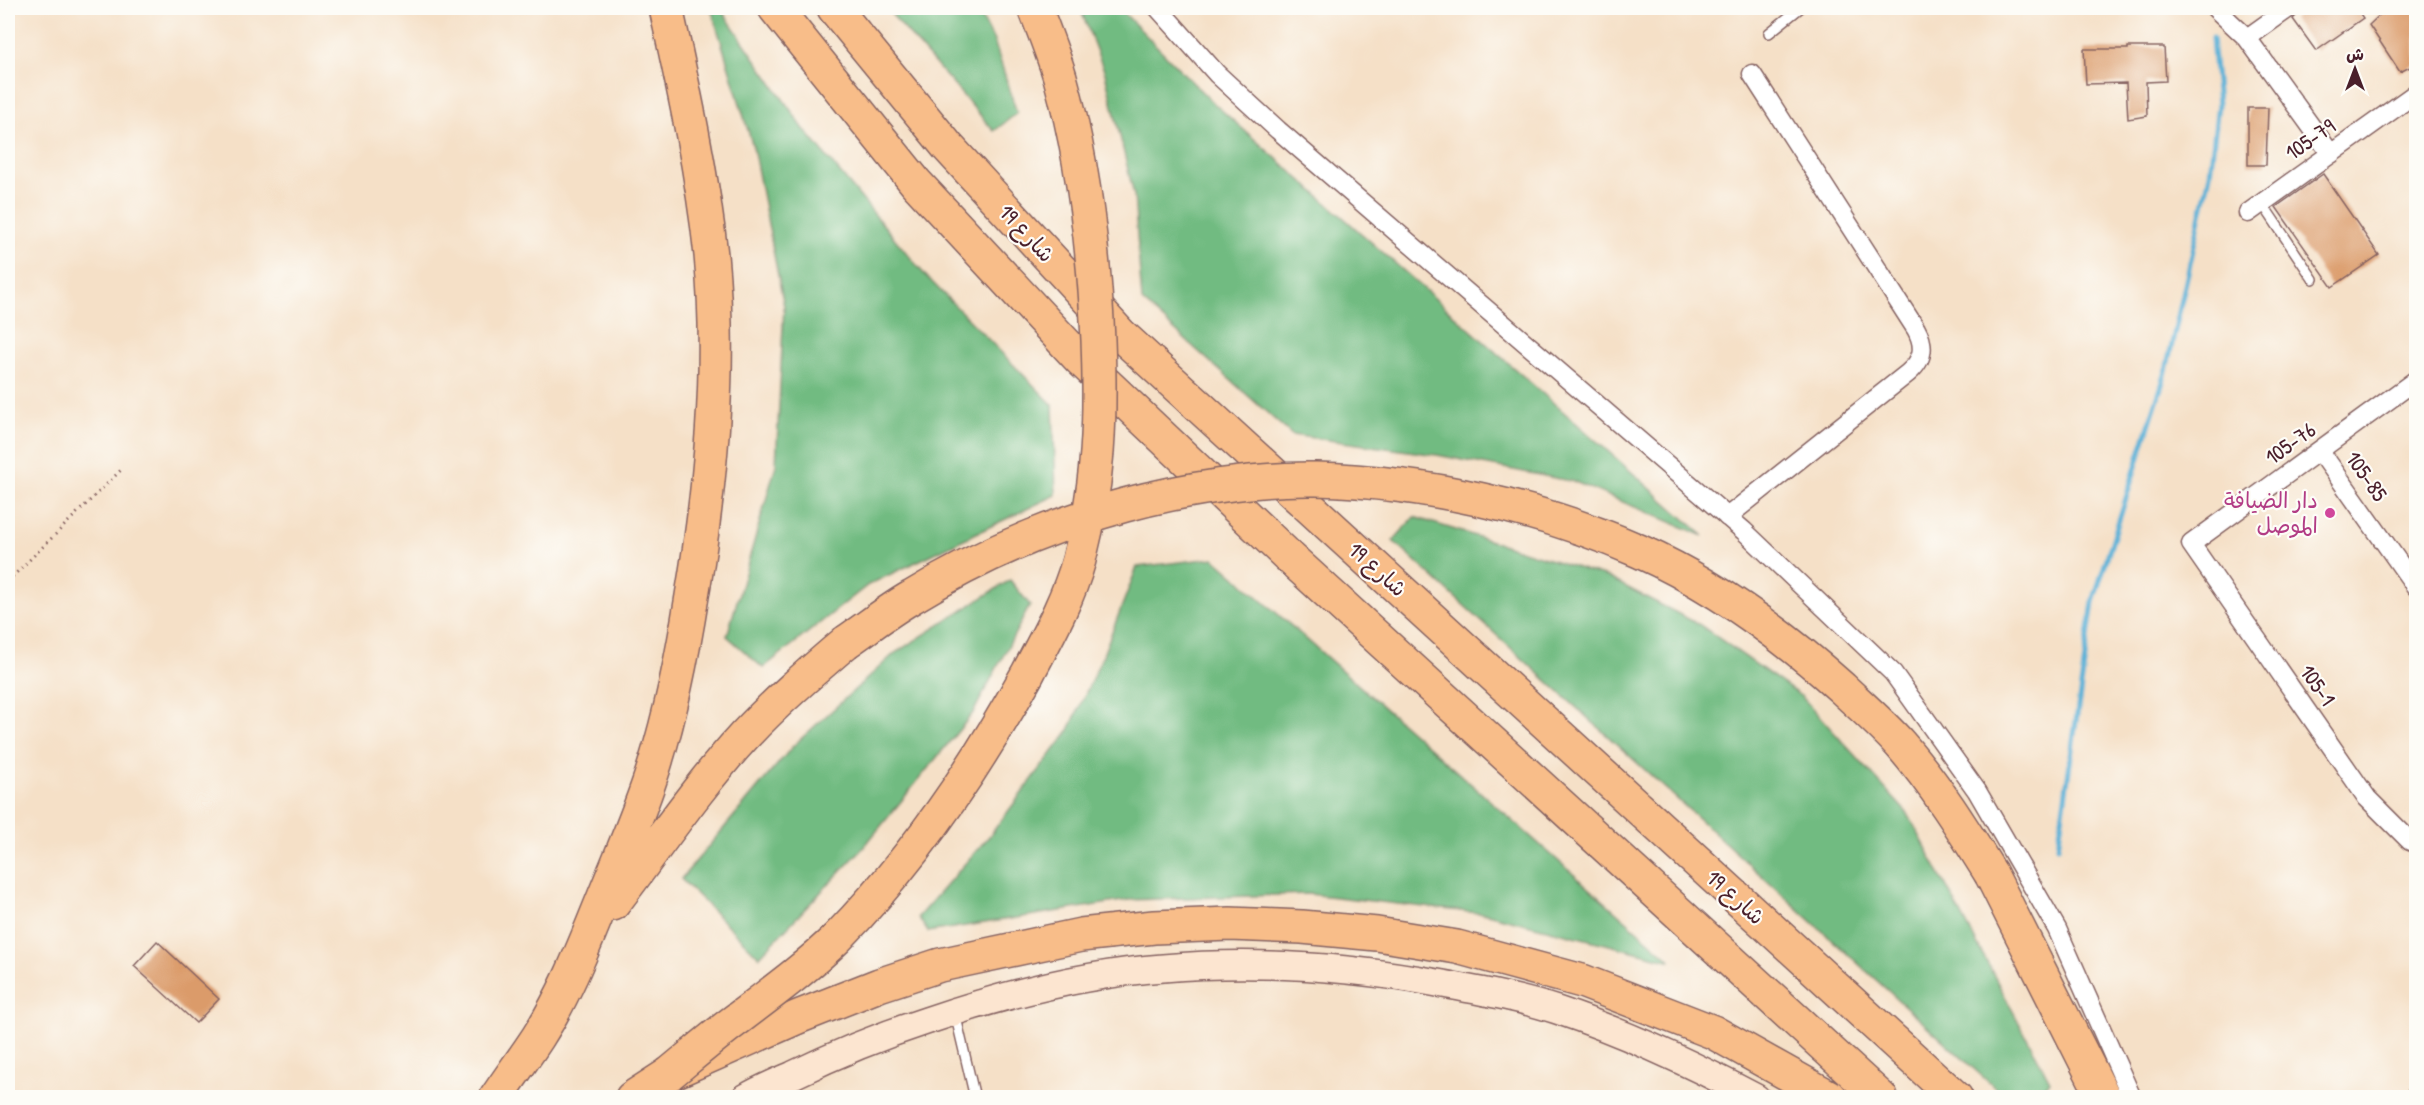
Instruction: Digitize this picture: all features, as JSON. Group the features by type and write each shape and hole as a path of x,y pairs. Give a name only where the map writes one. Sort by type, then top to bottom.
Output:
{"highway":[{"path":"496,1098 539,1035 589,936 655,764 674,692 688,624 703,529 714,400 715,325 711,256 699,161 666,8"},
{"name":"شارع 19","path":"775,8 916,183 1080,359 1287,555 1881,1098"},
{"name":"شارع 19","path":"834,8 948,147 1120,334 1956,1098"},
{"path":"632,1098 669,1074 781,986 835,939 886,882 950,798 1012,702 1050,633 1078,564 1094,492 1100,443 1096,280 1089,215 1075,139 1059,75 1035,8"},
{"path":"589,936 695,796 744,736 789,691 846,642 910,598 972,563 1043,533 1123,506 1176,494 1237,485 1314,479 1383,484 1450,494 1516,508 1639,551 1685,574 1779,636 1819,668 1899,743 1936,789 1991,874 2104,1098"},
{"path":"669,1074 879,985 940,965 1081,935 1154,927 1230,924 1302,927 1377,934 1457,947 1582,981 1713,1032 1832,1098"}],"main road":[{"path":"745,1098 824,1060 891,1032 1017,993 1087,978 1163,968 1237,965 1314,968 1393,975 1467,988 1555,1010 1638,1040 1756,1098"}],"street":[{"path":"1158,8 1217,74 1278,130 1727,516 1893,674 1977,791 2057,929 2132,1098"},
{"path":"2215,8 2247,38 2331,154"},
{"path":"2247,38 2289,8"},
{"path":"1727,516 1908,373 1921,358 1923,348 1921,338 1752,74"},
{"name":"105-79","path":"2255,208 2416,93"},
{"name":"105-76","path":"2191,544 2416,380"},
{"name":"105-85","path":"2320,451 2416,587"},
{"name":"105-1","path":"2191,544 2367,798 2410,841 2416,843"}],"lane":[{"path":"1769,33 1800,8"},
{"name":"105-79","path":"2255,208 2313,279"},
{"path":"954,1011 975,1098"},
{"path":"2406,1098 2416,1091"}],"path":[{"path":"8,581 121,470"}],"green space":[{"path":"711,8 720,8 803,128 924,274 1053,405 1056,495 868,585 763,668 727,636 776,465 784,306 753,147"},
{"path":"886,8 977,8 994,41 1017,113 994,131"},
{"path":"1080,8 1119,8 1209,99 1704,536 1575,482 1437,455 1292,435 1142,301 1134,195 1105,73"},
{"path":"1414,517 1607,577 1700,625 1802,697 1908,814 2050,1081 2038,1097 2005,1097 1393,541"},
{"path":"1214,558 1672,961 1487,914 1309,894 1128,900 928,932 918,917 991,834 1068,732 1103,655 1137,567"},
{"path":"1010,580 1030,605 973,713 863,848 759,957 681,879 793,746 895,653"}],"building":[{"path":"2300,8 2356,8 2363,18 2316,51 2293,19 2299,13"},
{"path":"2387,8 2416,8 2416,64 2400,72 2369,25"},
{"path":"2128,47 2164,47 2166,81 2146,82 2147,116 2128,119 2126,83 2086,84 2084,49 2128,49"},
{"path":"2248,108 2268,108 2266,165 2248,165"},
{"path":"2323,174 2379,255 2332,287 2276,207"},
{"path":"157,941 219,999 196,1023 134,966"}],"waterway":[{"path":"2058,847 2093,602 2165,375 2210,174 2218,104 2212,38"}],"place":[{"name":"دار الضيافة الموصل","path":"2330,513"}]}
